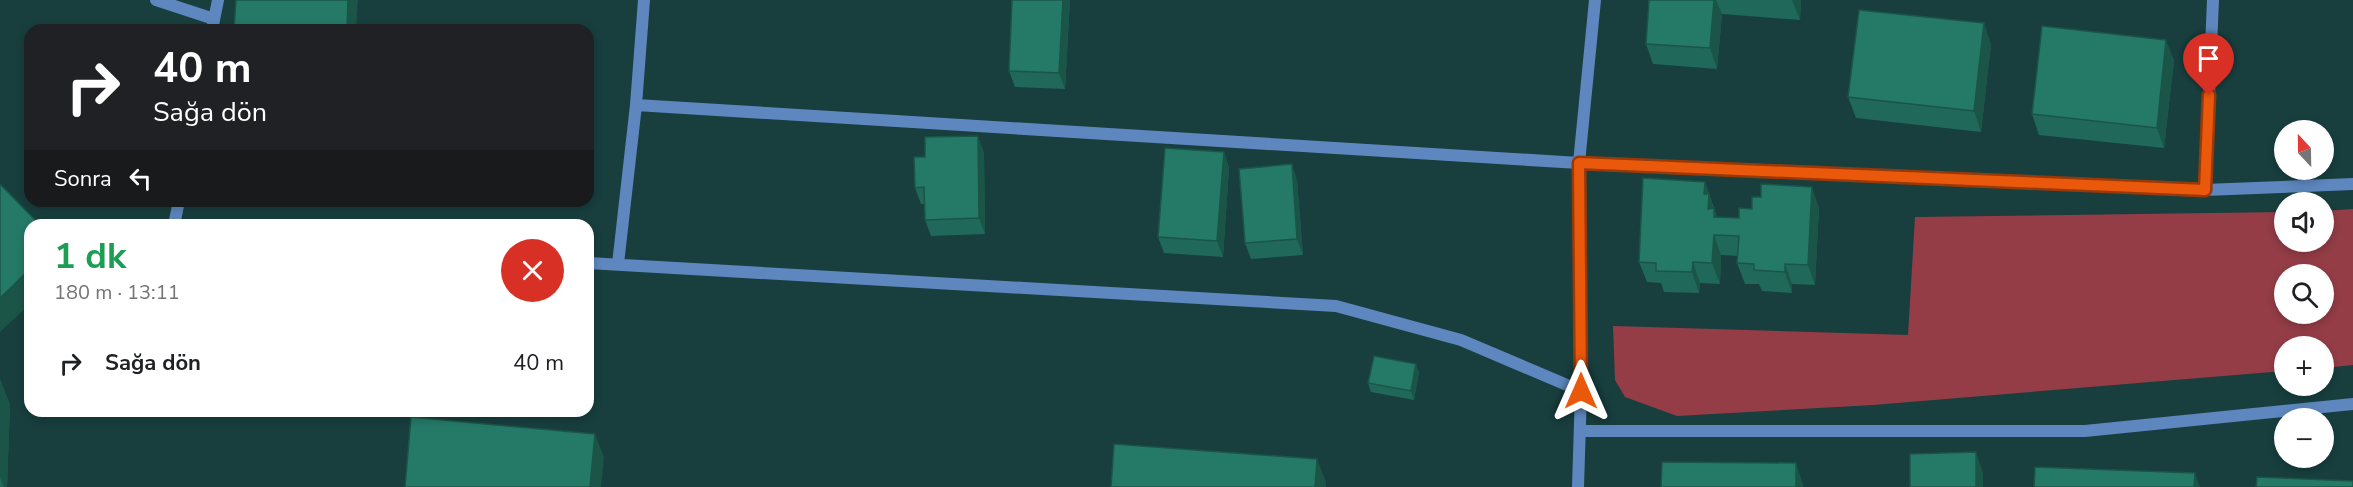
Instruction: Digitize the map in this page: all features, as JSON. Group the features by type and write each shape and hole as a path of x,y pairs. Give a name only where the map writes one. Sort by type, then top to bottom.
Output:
{"street":[{"path":"156,0 211,24"},
{"path":"213,24 218,0"},
{"path":"618,264 636,105 644,0"},
{"path":"1577,483 1581,391 1579,163 1594,0"},
{"path":"2205,190 2213,0"},
{"path":"636,105 1579,163 2205,190 2353,184"},
{"path":"594,263 1336,306 1461,340 1581,391"},
{"path":"1580,431 2085,431 2353,404"}],"shaded area":[{"path":"2353,209 2353,365 2334,367 2334,336 2274,336 2274,372 1873,405 1677,416 1625,397 1615,380 1613,326 1908,335 1915,217 2274,212 2274,252 2334,252 2334,210"}],"building":[{"path":"236,0 348,0 347,24 234,24"},
{"path":"1012,0 1063,0 1059,73 1009,71"},
{"path":"1649,0 1714,0 1710,48 1646,44"},
{"path":"1859,10 1984,23 1974,111 1848,97"},
{"path":"2042,26 2166,40 2157,128 2032,114"},
{"path":"978,136 979,218 925,220 924,187 915,188 914,157 925,157 925,137"},
{"path":"1165,148 1224,152 1217,241 1158,237"},
{"path":"1292,164 1297,239 1245,243 1239,169"},
{"path":"1643,178 1705,182 1704,194 1709,194 1708,209 1714,208 1714,217 1739,218 1739,208 1752,209 1752,197 1761,197 1761,184 1812,187 1808,265 1785,264 1785,272 1754,270 1754,264 1737,263 1739,236 1714,235 1712,263 1693,262 1692,272 1656,271 1656,263 1639,262"},
{"path":"0,184 34,219 24,219 24,275 0,298"},
{"path":"1374,356 1416,364 1411,391 1368,383"},
{"path":"411,417 595,434 590,487 405,487"},
{"path":"1114,444 1317,459 1315,487 1111,487"},
{"path":"1976,452 1976,487 1910,487 1910,454"},
{"path":"1662,462 1796,463 1796,487 1661,487"},
{"path":"2035,467 2195,473 2194,487 2034,487"},
{"path":"2257,477 2353,481 2353,487 2256,487"}],"route":[{"path":"1581,391 1579,163 2205,190 2209,95"}]}
